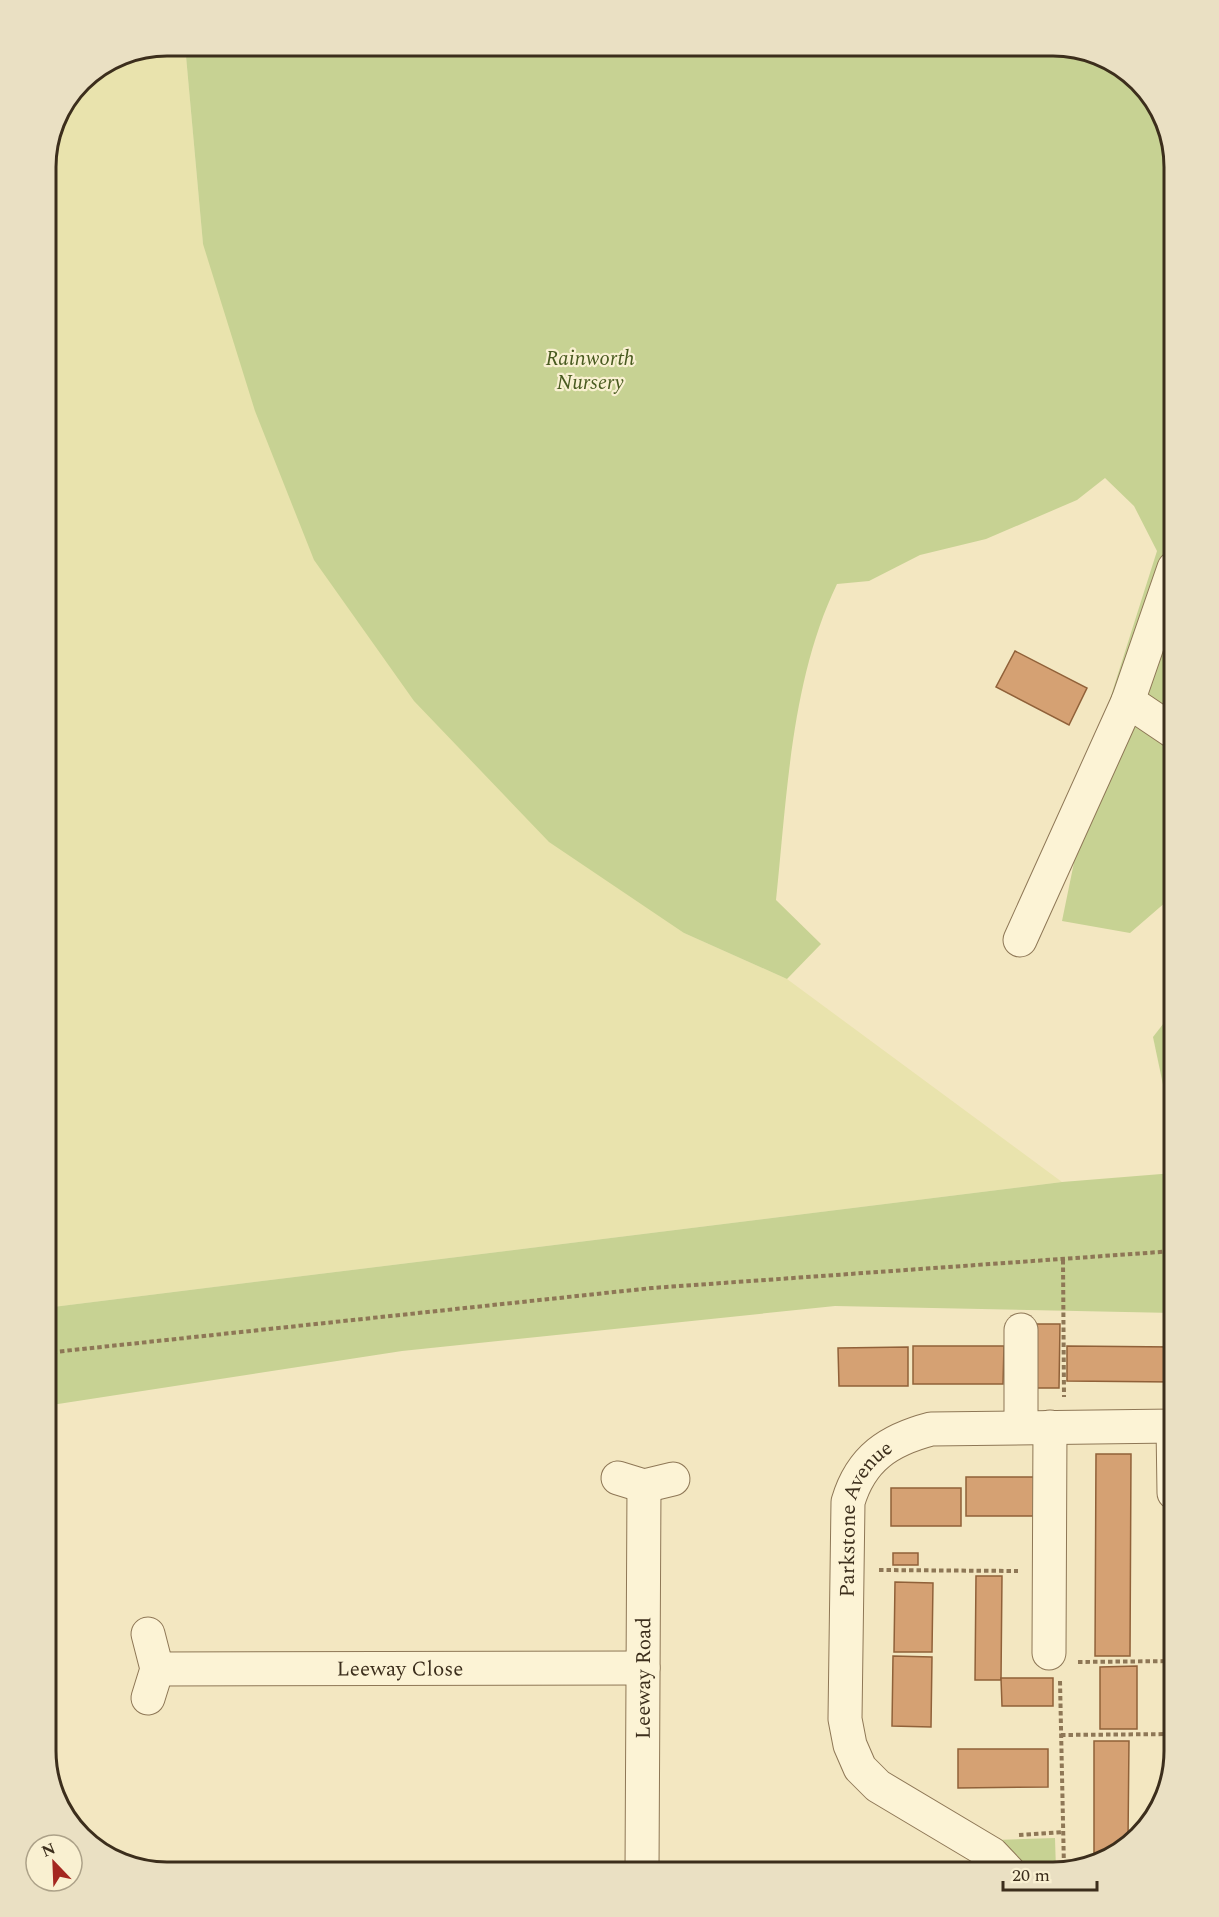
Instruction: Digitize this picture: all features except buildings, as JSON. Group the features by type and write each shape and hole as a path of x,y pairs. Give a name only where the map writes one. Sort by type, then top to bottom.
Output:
{"street":[{"path":"1020,940 1128,701 1164,597"},
{"path":"1128,701 1164,725"},
{"path":"1021,1330 1045,1427 1054,1658"},
{"name":"Parkstone Avenue","path":"999,1862 992,1854 878,1786 860,1768 850,1745 845,1719 848,1502 853,1486 882,1449 903,1437 931,1429 1164,1426"},
{"name":"Leeway Road","path":"642,1862 645,1481"},
{"name":"Leeway Close","path":"148,1634 153,1683 644,1668"}],"path":[{"path":"56,1352 652,1288 1164,1252"},
{"path":"1045,1427 1063,1260"},
{"path":"848,1569 1050,1571"},
{"path":"1064,1860 1061,1735 1054,1658 1164,1660"},
{"path":"1061,1735 1164,1734"}],"shaded area":[{"path":"186,56 203,244 684,933 787,979 1062,1182 56,1307 56,159 59,138 70,111 78,99 99,78 117,67 138,59"}],"green space":[{"name":"Rainworth Nursery","path":"186,56 1060,56 1088,61 1114,74 1136,93 1152,117 1160,138 1164,166 1164,904 1130,933 1062,921 1103,721 1157,551 1134,506 1105,478 1077,500 986,539 920,555 869,581 837,584 822,621 800,698 788,779 776,900 821,944 787,979 684,933 549,842 414,701 314,560 255,411 203,244"},
{"path":"1164,1023 1164,1089 1153,1037"},
{"path":"1164,1174 1164,1313 835,1306 402,1351 56,1404 56,1307 1062,1182"},
{"path":"1055,1838 1056,1862 1017,1862 995,1840"}]}
